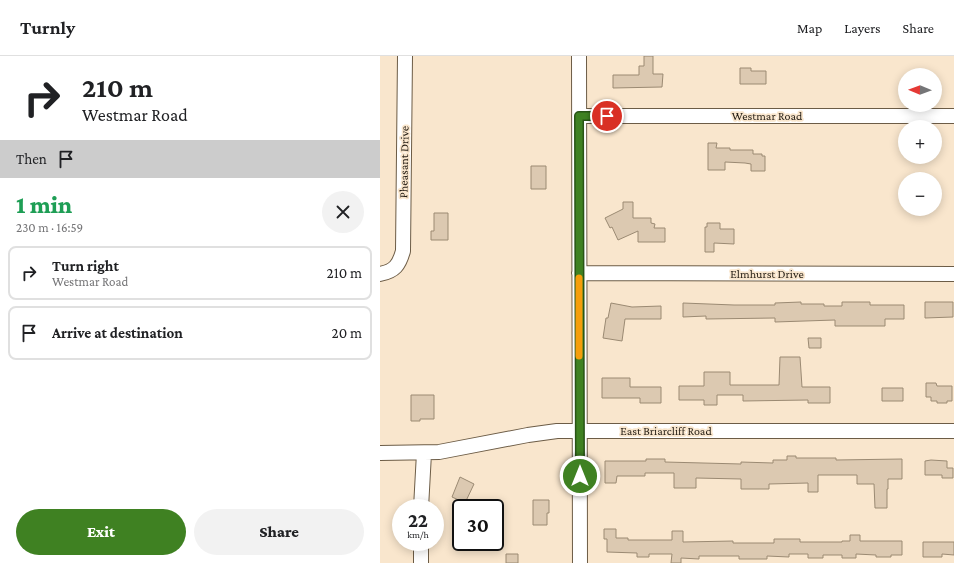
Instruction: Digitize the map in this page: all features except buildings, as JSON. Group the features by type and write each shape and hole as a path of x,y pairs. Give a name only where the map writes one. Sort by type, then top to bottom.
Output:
{"street":[{"name":"Pheasant Drive","path":"380,274 389,272 397,267 401,260 403,251 405,56"},
{"path":"580,56 580,563"},
{"name":"Westmar Road","path":"579,116 954,116"},
{"name":"Elmhurst Drive","path":"579,273 954,274"},
{"name":"East Briarcliff Road","path":"380,453 424,453 457,450 528,435 580,431 954,431"},
{"path":"421,499 424,453"},
{"path":"421,551 421,563"}],"slow traffic":[{"path":"579,278 579,356"}],"route":[{"path":"580,476 579,116 607,116"}]}
